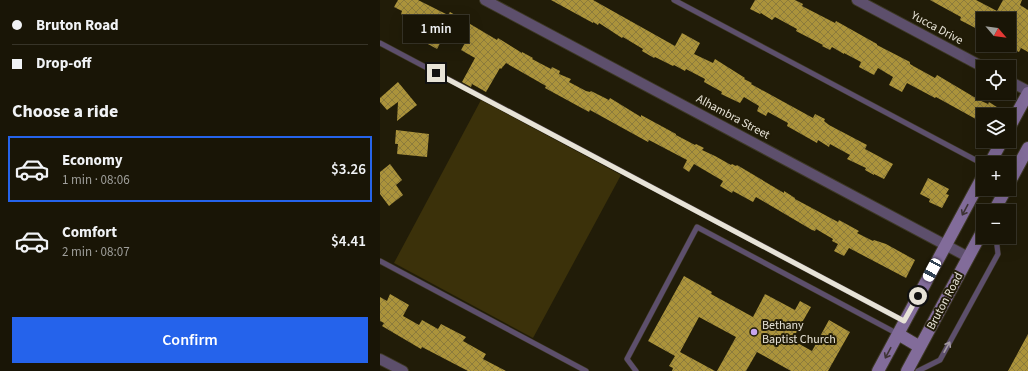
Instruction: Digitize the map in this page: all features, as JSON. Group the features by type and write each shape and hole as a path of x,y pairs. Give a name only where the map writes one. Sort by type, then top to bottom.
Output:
{"main road":[{"path":"1016,115 1028,92"},
{"path":"1016,170 1028,149"},
{"path":"878,371 976,189"},
{"name":"Bruton Road","path":"907,371 976,243"},
{"path":"898,334 920,347"}],"street":[{"name":"Alhambra Street","path":"485,0 968,257"},
{"name":"Yucca Drive","path":"857,0 976,63"},
{"path":"1016,84 1028,92"},
{"path":"380,359 403,371"}],"lane":[{"path":"674,0 976,160"},
{"path":"380,43 904,321"},
{"path":"636,371 627,359 697,226 898,334"},
{"path":"918,371 940,360 998,254 997,244"},
{"path":"380,261 586,371"}],"shaded area":[{"path":"481,100 621,175 533,338 394,263"}],"building":[{"path":"398,0 418,0 448,15 450,12 497,40 498,38 533,58 532,59 551,69 552,67 560,71 559,74 571,79 569,82 586,91 591,91 609,100 610,98 641,117 641,115 695,145 696,144 704,148 702,150 731,165 737,165 784,193 784,191 795,199 838,222 839,220 859,231 857,233 873,241 886,244 915,260 906,278 849,248 844,256 834,251 838,244 832,241 833,239 816,229 815,231 812,230 756,197 753,202 733,191 732,193 720,186 723,181 694,164 689,172 683,168 687,160 649,140 648,142 590,110 589,112 545,88 546,86 506,63 501,69 500,68 486,92 472,84 471,87 462,82 475,58 461,50 465,43 447,34 446,37 444,36 437,49 426,43 431,35 404,21 406,17 401,14 402,11 394,7"},
{"path":"551,0 593,0 675,46 682,33 700,43 694,54 713,63 715,59 745,78 744,79 752,83 751,84 813,118 815,114 825,119 824,121 829,125 867,145 865,149 893,164 884,179 874,175 865,170 866,168 847,159 850,155 830,144 829,147 818,140 817,143 787,126 788,123 768,112 766,116 757,111 759,106 744,97 740,103 721,94 722,92 704,82 705,79 686,69 685,71 655,57 654,58 642,51 643,49 623,37 622,38 599,23 598,25 593,23"},
{"path":"755,0 795,0 803,4 802,6 835,23 836,21 910,62 910,64 935,78 937,75 976,98 976,100 988,104 989,102 998,108 976,108 976,119 907,83 902,92 889,85 893,77 878,68 874,75 859,67 861,62 832,47 830,50 822,46 823,45 796,31 797,29 775,17 772,20 761,13 760,14 750,9"},
{"path":"930,0 976,0 997,11 1003,0 1022,0 1020,5 1028,10 1028,52 1021,48 1019,52 1016,50 1016,12 976,12 976,28 960,20 961,17"},
{"path":"398,82 417,105 397,121 398,102 387,110 380,102 380,98"},
{"path":"396,130 429,134 427,157 397,154 398,144 395,144"},
{"path":"390,164 402,180 396,185 403,195 389,206 380,194 380,172"},
{"path":"928,178 949,189 946,194 949,195 942,208 929,202 930,199 920,194"},
{"name":"Bethany Baptist Church","path":"684,276 712,292 711,294 753,317 765,294 795,310 800,301 811,307 792,340 812,351 829,320 850,332 828,371 791,371 757,352 746,371 717,371 736,337 699,317 680,352 715,371 672,371 673,368 669,366 675,356 648,341"},
{"path":"390,294 409,305 403,316 419,325 422,320 438,329 441,324 466,337 463,341 486,354 483,359 506,371 468,371 422,347 421,349 382,326 384,323 380,321 380,297 387,301"},
{"path":"1028,334 1028,371 1008,371"}],"place":[{"name":"Bethany Baptist Church","path":"754,332"}],"route":[{"path":"436,73 904,321 918,296"}]}
